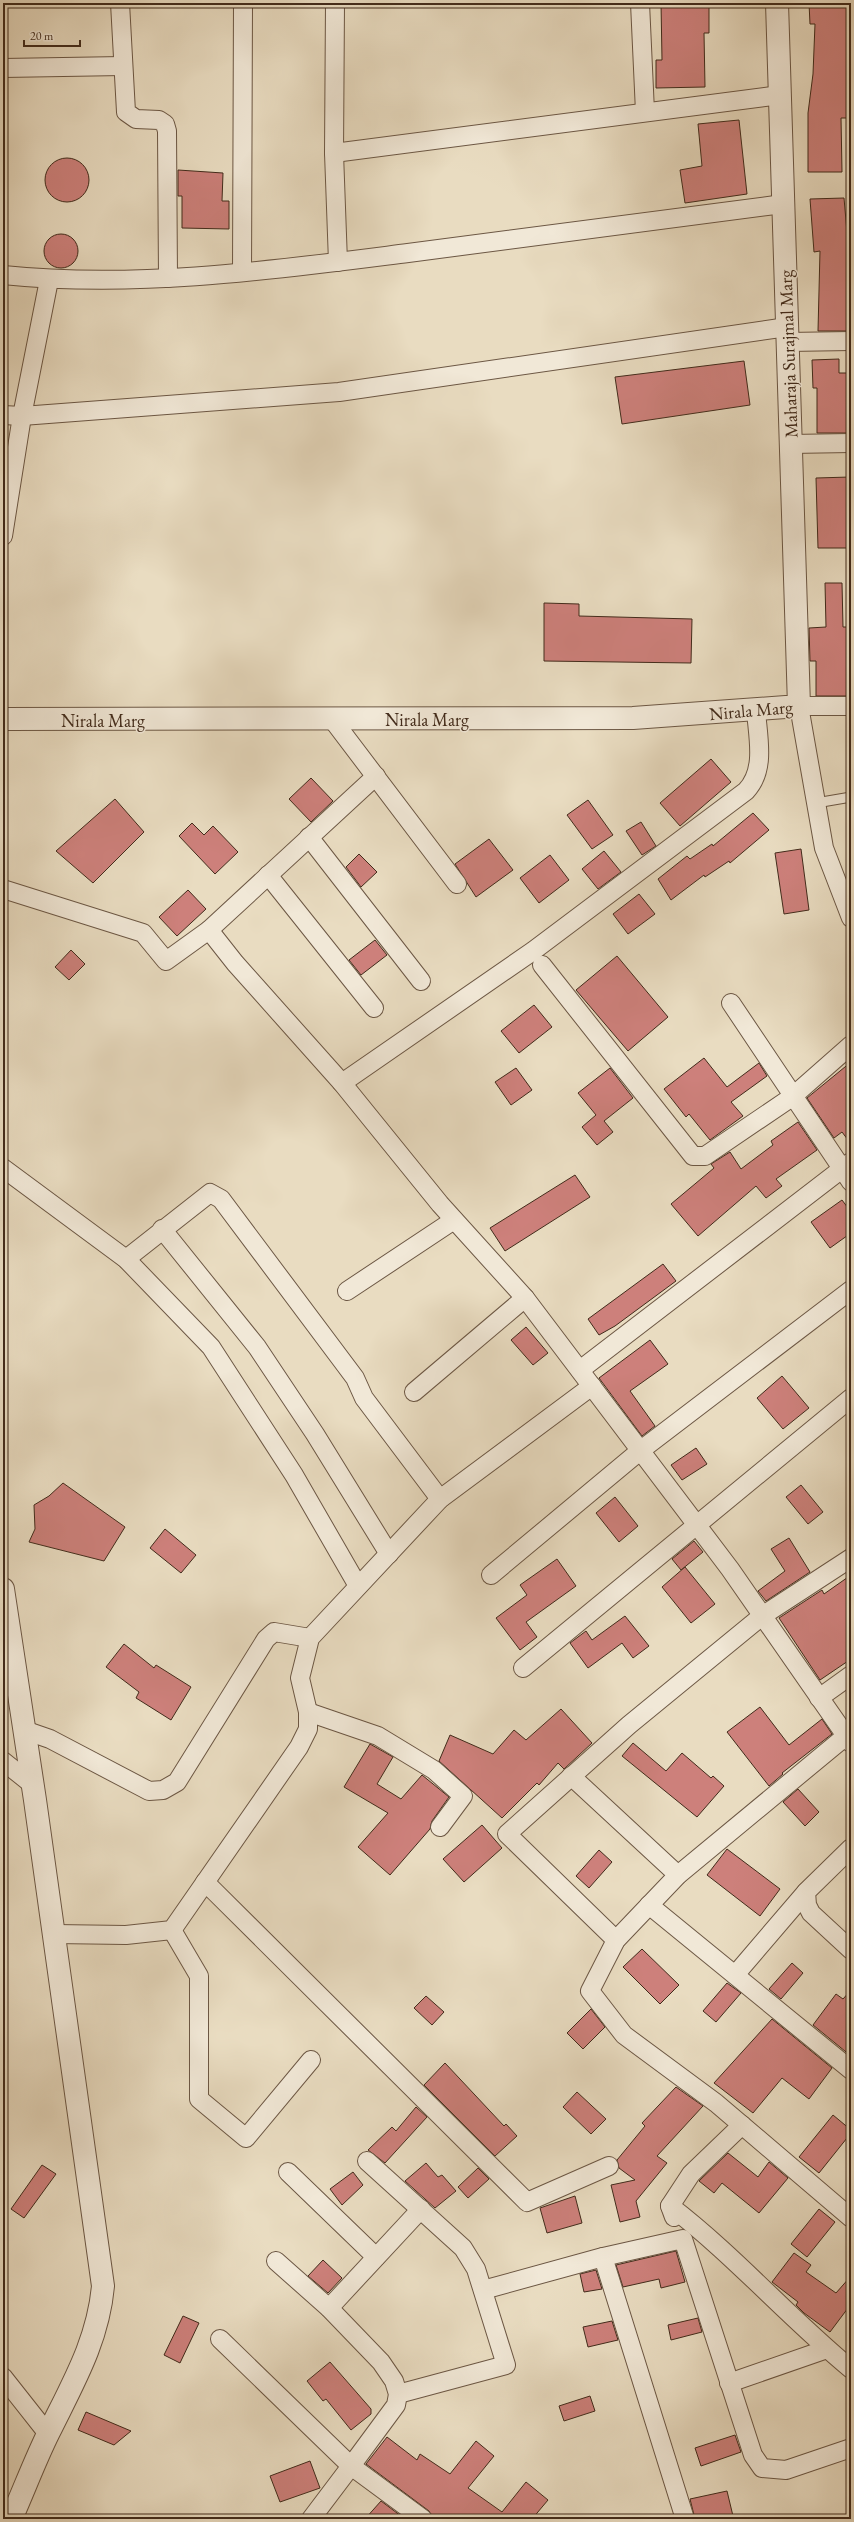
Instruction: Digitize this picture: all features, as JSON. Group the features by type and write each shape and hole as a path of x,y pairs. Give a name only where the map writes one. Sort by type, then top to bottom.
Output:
{"street":[{"path":"120,3 126,112 136,119 159,120 165,124 167,131 168,278"},
{"path":"242,272 243,3"},
{"path":"335,3 334,153 338,262"},
{"path":"640,3 645,112"},
{"name":"Maharaja Surajmal Marg","path":"777,3 798,706"},
{"path":"3,68 123,66"},
{"path":"334,153 780,95"},
{"path":"3,275 49,280 168,278 242,272 338,262 783,204"},
{"path":"3,536 22,416 49,280"},
{"path":"3,415 22,416 339,392 787,334 851,341"},
{"path":"790,444 851,443"},
{"path":"798,706 824,848 851,918"},
{"name":"Nirala Marg","path":"3,719 633,718 756,711 798,706 851,706"},
{"path":"342,1083 533,951 746,791 755,782 760,761 756,711"},
{"path":"332,719 457,884"},
{"path":"3,889 143,933 166,961 209,930 376,776"},
{"path":"309,837 421,981"},
{"path":"268,875 374,1008"},
{"path":"209,930 235,963 342,1083 454,1220 525,1298 696,1524 849,1739 678,1875 616,1940 590,1991 624,2035 742,2125 851,2218"},
{"path":"542,965 693,1156 705,1156 792,1097 851,1045"},
{"path":"580,1370 848,1171 792,1097 731,1003"},
{"path":"3,1168 126,1259 211,1347 294,1475 358,1586"},
{"path":"126,1259 162,1229 210,1193 221,1199 355,1378 364,1398 440,1499"},
{"path":"347,1291 454,1220"},
{"path":"162,1229 257,1347 315,1434 389,1554"},
{"path":"491,1575 641,1450 851,1290"},
{"path":"414,1392 525,1298"},
{"path":"54,1934 126,1935 172,1930 299,1747 308,1729 308,1712 300,1678 310,1638 440,1499 592,1386"},
{"path":"523,1668 696,1524 851,1398"},
{"path":"616,1940 507,1834 629,1725 762,1616 851,1558"},
{"path":"3,1589 33,1785 103,2286 100,2314 85,2360 48,2434 11,2519"},
{"path":"24,1730 68,1748 149,1791 163,1790 177,1782 266,1639 274,1632 310,1638"},
{"path":"819,1698 851,1675"},
{"path":"308,1712 378,1736 434,1770 463,1796 440,1827"},
{"path":"3,1761 33,1785"},
{"path":"571,1776 678,1875"},
{"path":"735,1975 806,1892 851,1848"},
{"path":"205,1882 527,2202 609,2166"},
{"path":"806,1892 807,1905 811,1913 851,1950"},
{"path":"649,1905 851,2070"},
{"path":"172,1930 199,1976 199,2099 246,2138 311,2060"},
{"path":"670,2206 691,2174 742,2125"},
{"path":"367,2161 463,2248 476,2270 506,2365 398,2394"},
{"path":"288,2172 376,2257"},
{"path":"670,2206 683,2239 753,2455 762,2468 786,2470 851,2448"},
{"path":"670,2206 698,2229 827,2349 851,2369"},
{"path":"329,2308 421,2209"},
{"path":"482,2290 603,2256 683,2239"},
{"path":"603,2256 634,2361 685,2519"},
{"path":"276,2261 329,2308 381,2362 394,2381 398,2394 396,2406 311,2519"},
{"path":"220,2340 351,2466 423,2519"},
{"path":"730,2383 827,2349"},
{"path":"3,2377 48,2434"}],"lane":[{"path":"816,803 851,797"}],"building":[{"path":"661,3 709,3 709,33 704,33 705,87 656,88 656,60 662,60"},
{"path":"809,3 851,3 851,118 841,118 842,172 808,172 808,113 813,74 815,24 810,24"},
{"path":"739,120 747,194 685,203 680,170 702,166 698,124"},
{"path":"67,158 79,162 85,168 89,180 85,192 79,198 67,202 55,198 49,192 45,180 49,168 55,162"},
{"path":"178,170 223,173 222,201 229,201 229,229 182,228 182,196 178,196"},
{"path":"844,198 851,278 851,331 818,331 820,251 814,252 810,199"},
{"path":"61,234 73,239 78,251 73,263 61,268 49,263 44,251 49,239"},
{"path":"839,359 839,373 851,373 851,433 817,433 817,388 813,388 812,360"},
{"path":"744,361 750,405 622,424 615,377"},
{"path":"850,477 851,524 848,524 848,548 818,548 816,478"},
{"path":"825,583 842,583 843,627 851,627 851,696 816,696 816,661 810,661 809,628 826,627"},
{"path":"544,603 579,604 579,616 692,619 691,663 544,661"},
{"path":"711,759 731,782 680,826 660,803"},
{"path":"311,778 333,801 311,822 289,799"},
{"path":"115,799 144,832 93,883 56,851"},
{"path":"588,800 613,835 592,849 567,815"},
{"path":"753,813 769,830 730,863 729,861 705,877 704,875 671,900 658,879 687,856 690,859 712,844 713,846"},
{"path":"641,822 656,846 642,855 626,831"},
{"path":"192,823 204,835 213,826 238,852 215,874 179,836"},
{"path":"489,839 513,870 476,897 455,864"},
{"path":"801,849 809,910 784,914 775,853"},
{"path":"604,851 621,872 598,889 582,869"},
{"path":"359,854 377,872 361,887 346,867"},
{"path":"550,855 569,880 539,903 520,878"},
{"path":"188,890 206,909 177,936 159,917"},
{"path":"639,894 655,914 628,934 613,914"},
{"path":"375,940 387,955 361,975 349,960"},
{"path":"71,950 85,964 69,980 55,967"},
{"path":"617,956 668,1017 628,1051 576,990"},
{"path":"534,1005 552,1027 519,1053 501,1031"},
{"path":"704,1058 727,1087 759,1063 767,1076 731,1102 743,1116 710,1140 689,1114 686,1117 664,1089"},
{"path":"851,1062 851,1144 842,1132 834,1138 807,1098"},
{"path":"516,1068 532,1090 511,1105 495,1082"},
{"path":"610,1068 633,1098 604,1121 613,1132 597,1145 582,1127 596,1115 578,1093"},
{"path":"798,1122 817,1150 776,1179 782,1186 766,1198 756,1186 698,1236 671,1204 714,1168 711,1164 730,1152 741,1169 773,1145 771,1141"},
{"path":"575,1175 590,1197 505,1251 490,1228"},
{"path":"842,1200 851,1212 851,1233 830,1248 811,1222"},
{"path":"663,1264 676,1281 615,1326 599,1335 588,1319"},
{"path":"526,1327 548,1353 533,1365 511,1340"},
{"path":"650,1340 668,1364 630,1391 655,1426 642,1436 599,1378"},
{"path":"782,1376 809,1408 783,1429 757,1398"},
{"path":"696,1448 707,1464 682,1480 671,1465"},
{"path":"63,1483 125,1527 104,1561 29,1542 35,1529 34,1505 49,1496"},
{"path":"801,1485 823,1512 808,1524 786,1497"},
{"path":"615,1497 638,1526 619,1542 596,1513"},
{"path":"165,1529 196,1555 181,1573 150,1548"},
{"path":"789,1538 810,1572 766,1601 758,1591 785,1571 771,1549"},
{"path":"694,1541 703,1552 681,1570 672,1559"},
{"path":"557,1559 576,1586 526,1622 537,1637 520,1650 496,1618 527,1595 520,1585"},
{"path":"685,1567 715,1604 691,1623 662,1587"},
{"path":"851,1575 851,1659 820,1680 779,1618 822,1590 824,1594"},
{"path":"625,1616 649,1646 633,1658 622,1643 588,1668 570,1643 586,1631 592,1640"},
{"path":"124,1644 154,1668 156,1665 191,1687 171,1720 136,1698 139,1692 106,1667"},
{"path":"760,1707 789,1745 822,1719 832,1734 782,1773 783,1774 769,1786 727,1732"},
{"path":"561,1709 592,1743 564,1769 558,1763 539,1785 537,1783 502,1818 439,1761 450,1735 493,1754 514,1730 526,1740"},
{"path":"633,1743 666,1771 682,1753 711,1778 713,1776 724,1786 697,1817 622,1756"},
{"path":"370,1744 393,1757 377,1784 401,1799 422,1775 449,1797 432,1821 430,1829 390,1875 358,1847 388,1813 344,1787"},
{"path":"798,1789 819,1812 805,1826 783,1802"},
{"path":"482,1825 502,1848 464,1882 443,1859"},
{"path":"727,1849 780,1889 760,1916 707,1875"},
{"path":"599,1850 612,1862 589,1888 576,1876"},
{"path":"642,1949 679,1985 660,2004 623,1967"},
{"path":"792,1963 803,1973 781,1999 769,1989"},
{"path":"727,1983 741,1993 716,2022 703,2011"},
{"path":"851,1990 851,2056 813,2025 836,1994 843,1999"},
{"path":"426,1996 444,2012 432,2025 414,2008"},
{"path":"591,2009 605,2027 583,2049 567,2033"},
{"path":"772,2019 832,2068 809,2099 782,2078 753,2113 714,2083"},
{"path":"445,2063 504,2126 506,2124 517,2136 495,2156 424,2085"},
{"path":"676,2087 703,2106 657,2156 667,2163 636,2201 640,2217 620,2222 611,2185 635,2180 619,2168 617,2160 645,2126 642,2123"},
{"path":"577,2092 606,2119 591,2134 563,2107"},
{"path":"416,2107 427,2117 385,2163 368,2150 392,2127 396,2131"},
{"path":"833,2115 851,2130 851,2133 819,2173 799,2157"},
{"path":"728,2153 758,2177 769,2162 788,2178 759,2213 722,2183 714,2193 699,2181"},
{"path":"426,2163 438,2177 442,2175 456,2191 435,2208 405,2181"},
{"path":"42,2165 56,2174 24,2218 11,2209"},
{"path":"478,2168 489,2179 468,2198 458,2187"},
{"path":"353,2172 363,2185 342,2205 330,2189"},
{"path":"575,2196 582,2223 547,2233 540,2208"},
{"path":"819,2209 835,2222 807,2257 791,2244"},
{"path":"676,2251 685,2282 661,2288 659,2279 623,2287 616,2265"},
{"path":"794,2253 811,2265 806,2272 836,2293 851,2276 851,2304 830,2332 804,2313 796,2305 798,2302 772,2282"},
{"path":"323,2260 342,2278 328,2293 308,2276"},
{"path":"596,2270 602,2289 584,2292 580,2274"},
{"path":"183,2316 199,2323 180,2363 164,2355"},
{"path":"698,2318 702,2332 671,2340 668,2325"},
{"path":"612,2321 618,2340 588,2347 583,2327"},
{"path":"330,2362 371,2409 371,2414 351,2430 326,2399 323,2401 307,2381"},
{"path":"590,2396 595,2411 564,2421 559,2406"},
{"path":"86,2412 131,2431 114,2445 78,2430"},
{"path":"735,2435 741,2452 701,2466 695,2448"},
{"path":"387,2437 417,2460 420,2454 450,2474 476,2441 494,2456 468,2488 502,2512 526,2482 548,2500 532,2519 433,2519 429,2511 366,2464"},
{"path":"310,2461 320,2488 280,2502 270,2476"},
{"path":"727,2491 733,2516 722,2519 695,2519 690,2499"},
{"path":"381,2501 405,2519 365,2519"}]}
